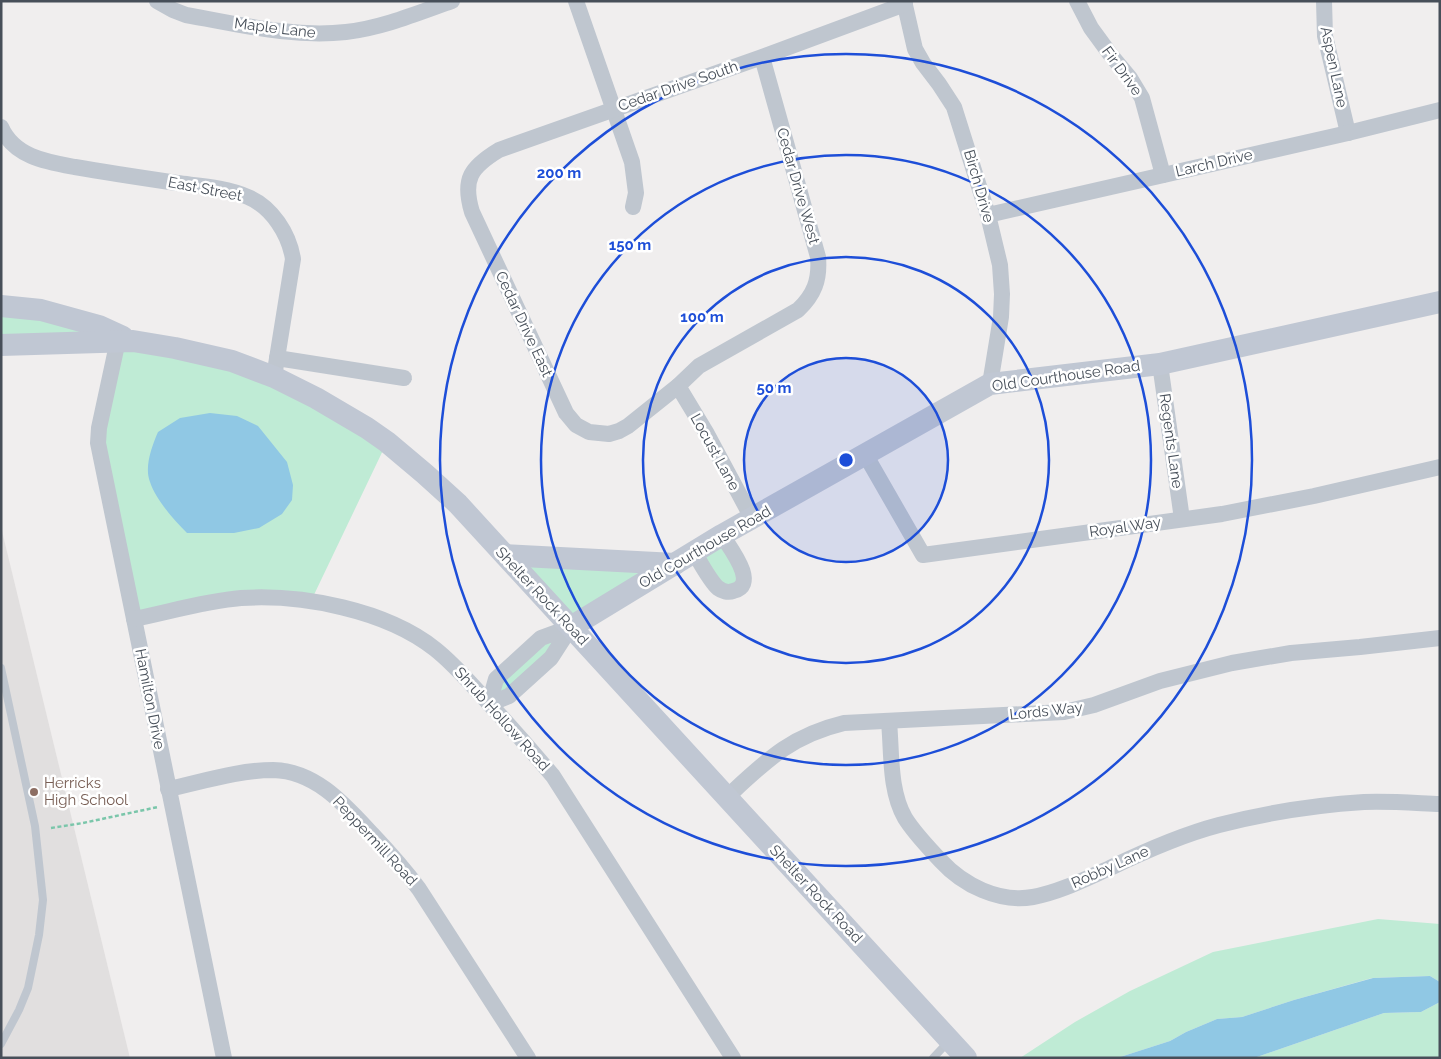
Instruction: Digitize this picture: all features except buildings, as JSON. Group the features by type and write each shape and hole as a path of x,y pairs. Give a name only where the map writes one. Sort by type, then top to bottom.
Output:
{"main road":[{"name":"Old Courthouse Road","path":"570,627 752,518 990,384 1160,364 1440,302"},
{"path":"1,306 41,310 99,326 126,341"},
{"name":"Shelter Rock Road","path":"1,344 126,341 175,348 232,361 276,367 316,398 367,428 386,442 458,504 966,1058"},
{"path":"505,555 684,558"}],"street":[{"name":"Maple Lane","path":"157,1 186,15 312,34 346,32 373,27 424,6 452,1"},
{"path":"576,1 632,162 636,193 633,207"},
{"name":"Fir Drive","path":"1077,1 1091,28 1130,78 1142,98 1163,175"},
{"name":"Aspen Lane","path":"1324,1 1325,36 1348,133"},
{"name":"Cedar Drive South","path":"468,188 470,178 480,162 499,150 762,57 904,3"},
{"name":"Birch Drive","path":"904,3 915,49 954,107 988,215 1000,265 1001,316 990,384"},
{"name":"Cedar Drive West","path":"678,386 698,366 798,310 808,301 813,293 818,278 818,257 762,57"},
{"name":"Larch Drive","path":"988,215 1348,133 1440,110"},
{"name":"East Street","path":"1,127 13,144 39,161 112,174 226,190 249,197 266,208 282,227 293,259 276,367"},
{"name":"Cedar Drive East","path":"468,188 472,212 566,414 576,424 589,432 609,434 628,426 678,386"},
{"name":"Hamilton Drive","path":"126,341 97,437 224,1058"},
{"name":"Regents Lane","path":"1160,364 1182,519"},
{"path":"276,367 404,378"},
{"name":"Locust Lane","path":"678,386 707,434 752,518"},
{"name":"Royal Way","path":"865,454 923,555 1222,514 1305,498 1440,467"},
{"path":"684,558 717,587 728,592 738,590 744,582 744,570 722,536"},
{"name":"Shrub Hollow Road","path":"134,619 241,598 285,598 326,603 388,621 434,648 454,666 523,740 553,776 733,1058"},
{"path":"489,704 496,679 541,638 570,627"},
{"name":"Lords Way","path":"727,797 772,756 802,737 824,728 844,724 1064,712 1094,705 1160,681 1232,662 1291,652 1440,638"},
{"name":"Robby Lane","path":"889,722 894,788 904,816 917,834 949,870 970,884 991,893 1011,897 1031,898 1053,892 1159,845 1218,825 1309,806 1366,802 1440,804"},
{"name":"Peppermill Road","path":"170,796 247,772 274,770 298,775 314,782 342,801 403,868 419,889 528,1058"}],"lane":[{"path":"1,668 35,826 43,900 39,935 28,988 1,1044"},
{"path":"933,1058 950,1040"}],"path":[{"path":"51,828 83,823 170,796"}],"shaded area":[{"name":"Herricks High School","path":"1,527 130,1058 1,1058"}],"green space":[{"path":"1,306 232,361 387,442 311,601 285,597 134,619 97,437 118,342 1,346"},
{"path":"722,535 744,570 728,592 694,552"},
{"path":"505,555 675,564 571,627 551,658 489,704 496,679 570,627"},
{"path":"1378,919 1440,924 1440,982 1430,976 1372,978 1242,1017 1217,1019 1170,1041 1117,1058 1020,1058 1075,1022 1130,991 1213,952"},
{"path":"1440,1002 1440,1058 1254,1058 1384,1013 1421,1012"}],"water":[{"path":"210,413 237,416 258,426 287,462 293,485 292,500 282,514 259,528 234,533 187,533 156,496 150,482 148,463 158,432 180,418"},
{"path":"1430,976 1440,982 1440,1002 1421,1012 1384,1013 1254,1058 1117,1058 1170,1041 1217,1019 1242,1017 1373,978"}],"place":[{"name":"Herricks High School","path":"34,792"}]}
